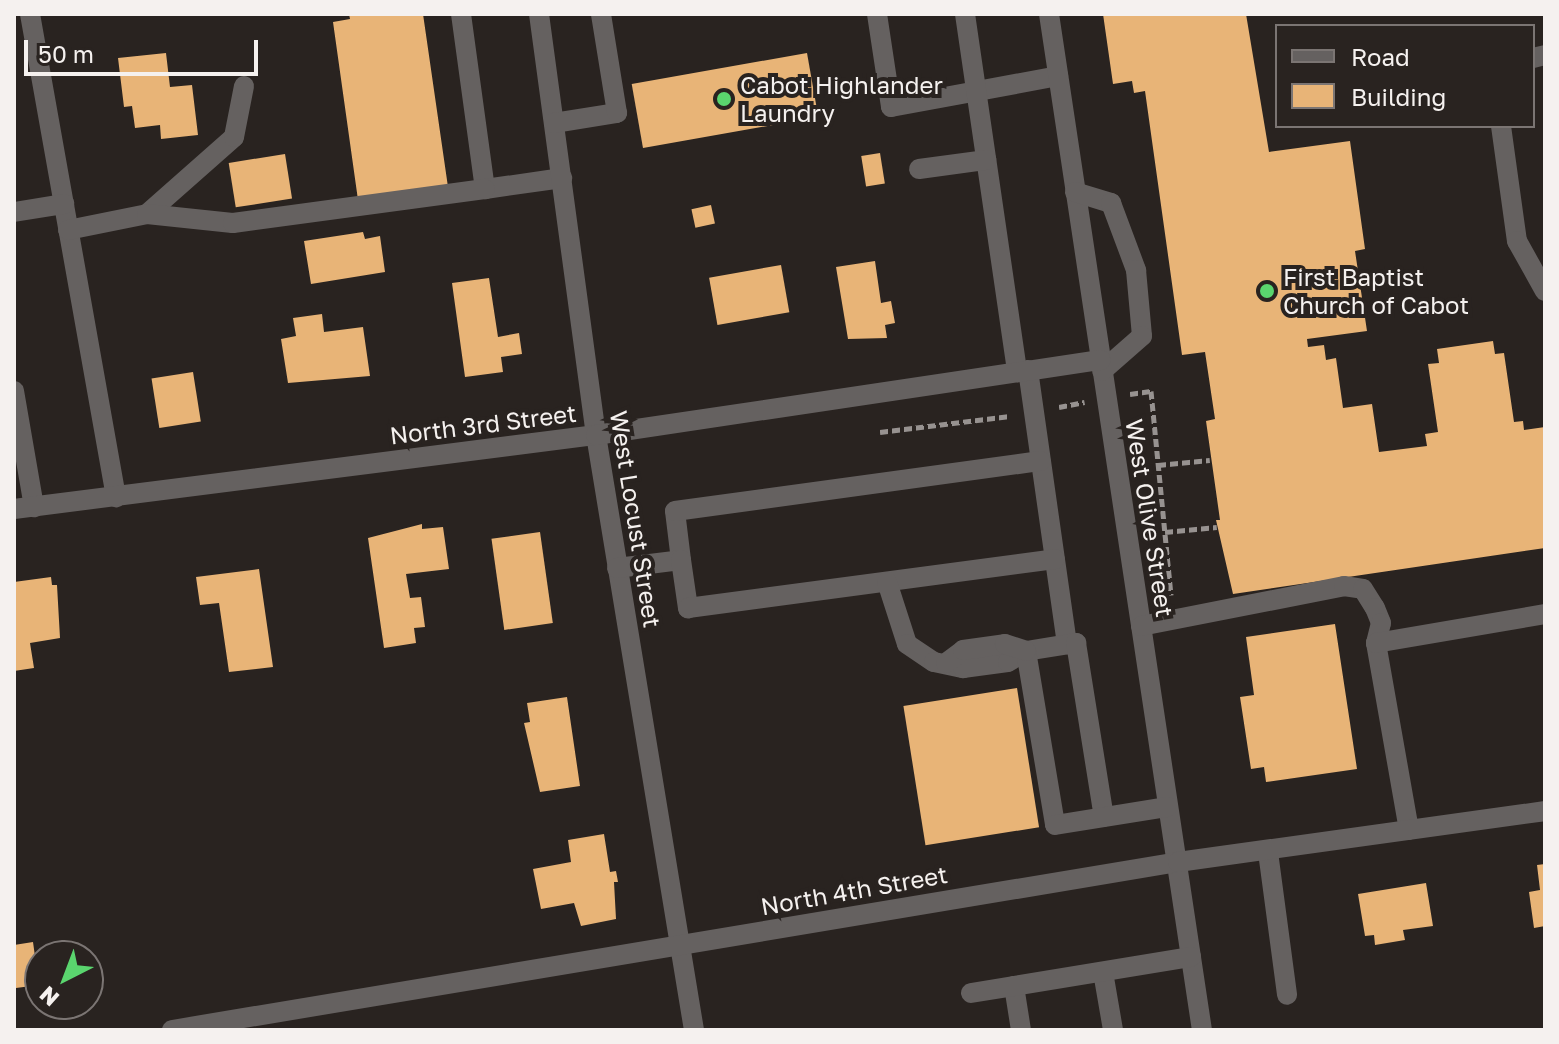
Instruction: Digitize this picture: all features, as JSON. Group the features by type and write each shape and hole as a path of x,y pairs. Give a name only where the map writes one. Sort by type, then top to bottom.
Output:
{"street":[{"path":"30,14 116,497"},
{"path":"461,14 485,189"},
{"name":"West Locust Street","path":"539,14 596,435 694,1030"},
{"path":"554,123 617,113 601,14"},
{"path":"877,14 891,107 976,87 1058,76"},
{"path":"965,14 986,160 1023,371 1034,413 1067,644"},
{"name":"West Olive Street","path":"1049,14 1202,1030"},
{"path":"14,49 35,45"},
{"path":"147,214 234,137 244,86"},
{"path":"1501,128 1517,241 1545,291"},
{"path":"919,169 986,160"},
{"path":"68,230 147,214 233,223 562,178"},
{"path":"1075,192 1111,203 1136,270 1142,336 1101,365"},
{"path":"14,212 64,204"},
{"name":"North 3rd Street","path":"24,508 596,435 1023,371 1101,365"},
{"path":"14,391 24,508"},
{"path":"1041,461 675,511 681,560 688,608 1055,559"},
{"path":"617,568 681,560"},
{"path":"887,582 907,644 920,655 946,663 963,650 1005,644 1026,651 1076,643 1104,817"},
{"path":"1141,626 1344,586 1363,589 1381,623 1376,643 1409,830"},
{"path":"1376,643 1545,614"},
{"path":"1026,651 1055,825 1168,807"},
{"name":"North 4th Street","path":"172,1030 1178,862 1268,852 1545,811"},
{"path":"1268,852 1287,995"},
{"path":"971,993 1191,957"},
{"path":"1103,972 1113,1030"},
{"path":"1014,986 1021,1030"}],"path":[{"path":"880,432 1034,413"},
{"path":"1158,465 1210,460"},
{"path":"1165,532 1217,527"}],"building":[{"path":"349,14 423,14 448,187 358,200 333,22 350,19"},
{"name":"First Baptist Church of Cabot","path":"1103,14 1246,14 1269,152 1350,141 1365,249 1355,251 1367,331 1307,339 1308,347 1324,345 1326,360 1336,358 1343,408 1372,404 1379,452 1427,446 1425,434 1438,432 1428,364 1439,363 1437,349 1493,341 1495,354 1504,353 1514,422 1523,421 1524,430 1545,427 1545,548 1233,594 1216,520 1220,520 1206,421 1215,419 1205,352 1182,355 1145,91 1134,93 1132,81 1113,84"},
{"path":"166,53 170,87 192,85 198,135 161,139 160,125 135,128 132,106 124,107 118,58"},
{"name":"Cabot Highlander Laundry","path":"807,53 818,117 643,148 632,84"},
{"path":"880,153 885,184 866,187 861,156"},
{"path":"285,154 292,198 236,207 229,163"},
{"path":"711,205 715,224 695,228 691,209"},
{"path":"363,232 365,239 380,236 385,272 311,284 304,241"},
{"path":"875,261 881,303 891,301 895,323 885,325 887,338 848,339 836,267"},
{"path":"781,265 789,312 717,325 709,278"},
{"path":"489,278 498,337 519,333 522,354 501,357 503,372 465,377 452,283"},
{"path":"322,314 324,332 363,327 370,376 288,383 281,339 296,336 293,318"},
{"path":"193,372 201,421 159,428 152,379"},
{"path":"422,524 422,529 443,527 449,569 406,574 410,598 421,597 425,627 414,628 416,643 384,648 368,538"},
{"path":"540,532 553,623 504,630 491,539"},
{"path":"259,569 273,667 229,672 219,603 200,605 196,577"},
{"path":"51,577 52,585 57,585 60,638 30,643 34,668 14,671 14,582"},
{"path":"1335,624 1357,769 1266,782 1264,767 1251,769 1240,697 1254,695 1246,637"},
{"path":"1017,688 1039,827 925,845 903,706"},
{"path":"567,697 580,786 540,792 524,723 530,722 527,703"},
{"path":"604,834 610,872 616,871 618,882 614,882 616,919 581,926 574,903 541,909 533,869 571,862 568,840"},
{"path":"1545,864 1545,926 1534,928 1529,892 1540,890 1537,865"},
{"path":"1426,883 1433,926 1403,930 1405,940 1375,945 1374,935 1365,936 1358,894"},
{"path":"24,943 24,987 16,988 14,997 14,945"}],"place":[{"name":"Cabot Highlander Laundry","path":"724,99"},
{"name":"First Baptist Church of Cabot","path":"1267,291"}]}
